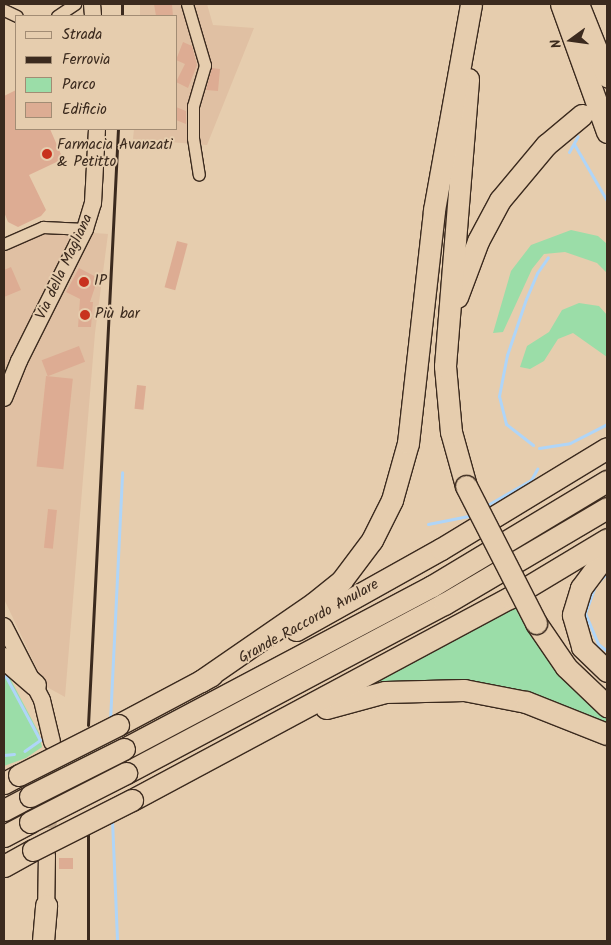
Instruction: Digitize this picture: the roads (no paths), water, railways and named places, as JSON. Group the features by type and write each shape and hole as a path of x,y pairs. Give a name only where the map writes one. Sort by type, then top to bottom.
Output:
{"highway":[{"path":"561,4 607,132"},
{"path":"578,4 607,76"},
{"path":"470,12 468,78 445,366 451,432 466,486 536,623 566,667 607,706"},
{"path":"201,682 314,603 342,580 372,540 390,506 408,443 432,217 460,53 470,12"},
{"path":"445,366 456,300 488,220 534,158 582,115"},
{"name":"Grande Raccordo Anulare","path":"11,774 76,747 201,682 409,568 607,448"},
{"name":"Grande Raccordo Anulare","path":"4,810 124,749 432,586 607,481"},
{"path":"4,836 444,604 607,508"},
{"path":"6,865 40,852 132,800 509,598 607,539"},
{"path":"607,553 580,588 573,620 584,651 607,671"},
{"path":"4,658 35,685"},
{"path":"163,784 310,714 350,700 384,692 442,689 495,694 537,705 607,734"},
{"path":"44,941 46,905"}],"main road":[{"name":"Via della Magliana","path":"4,398 19,361 85,229 93,203 97,130"},
{"path":"4,626 35,685 49,719 52,742"},
{"path":"40,852 46,905"}],"street":[{"path":"58,15 75,4"},
{"path":"187,4 205,65 194,106 193,138 199,175"},
{"path":"5,241 43,227 85,229"}],"waterway":[{"path":"569,152 578,136"},
{"path":"574,144 607,201"},
{"path":"533,445 506,424 499,396 507,355 526,299 537,273 548,257"},
{"path":"539,448 570,443 607,424"},
{"path":"484,507 531,480 537,469"},
{"path":"110,721 122,472"},
{"path":"428,524 468,516"},
{"path":"599,581 607,573"},
{"path":"595,586 585,613 598,644 607,651"},
{"path":"4,673 40,740 24,751"},
{"path":"4,755 14,754"},
{"path":"112,820 117,941"}],"tunnel":[{"path":"47,852 53,749"}],"railway":[{"path":"122,4 122,15"},
{"path":"88,725 118,130"},
{"path":"88,834 88,941"}],"place":[{"name":"Farmacia Avanzati & Petitto","path":"47,154"},
{"name":"IP","path":"84,282"},
{"name":"Più bar","path":"85,315"}]}
